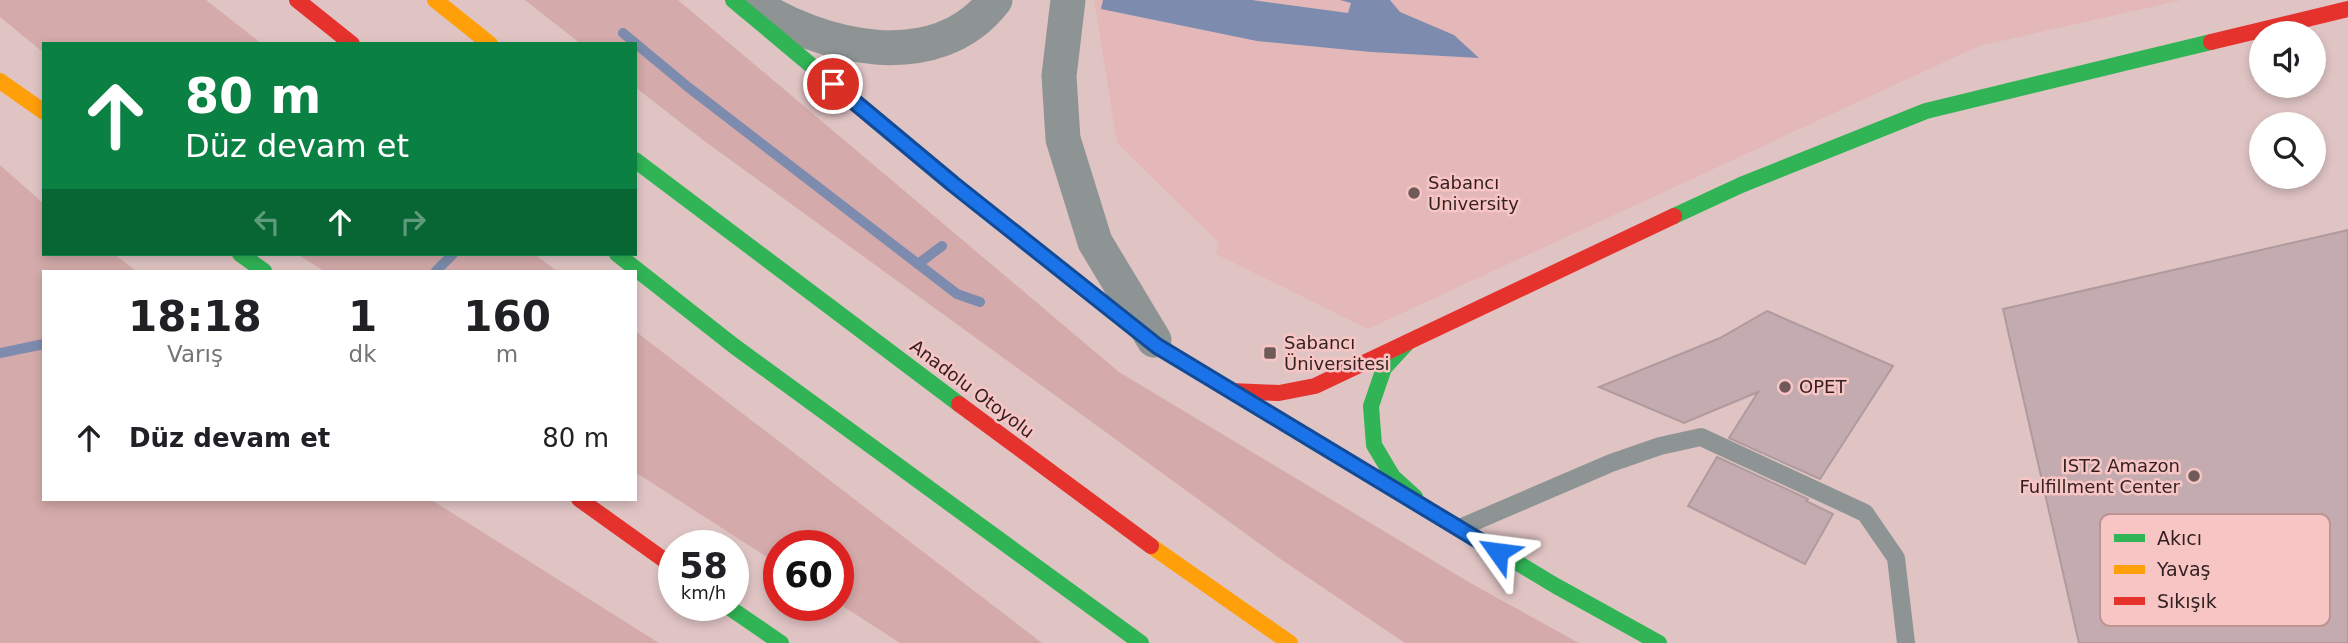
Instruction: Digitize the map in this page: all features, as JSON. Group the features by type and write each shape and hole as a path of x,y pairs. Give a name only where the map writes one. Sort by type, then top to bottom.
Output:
{"main road":[{"path":"297,0 350,42"},
{"path":"435,0 487,42"},
{"path":"733,0 953,184 1157,346 1556,586 1659,643"},
{"path":"1231,391 1279,393 1315,386 1412,338 1741,186 1926,111 2348,9"},
{"path":"0,81 42,111"},
{"name":"Anadolu Otoyolu","path":"637,162 1097,508 1290,643"},
{"path":"243,256 263,270"},
{"path":"620,256 734,346 1141,643"},
{"path":"1412,338 1384,369 1371,406 1374,445 1393,477 1433,512"},
{"path":"582,501 658,556"},
{"path":"747,621 781,643"}],"street":[{"path":"747,0 767,13 811,33 849,44 903,49 934,41 962,28 986,12 995,0"},
{"path":"1068,0 1059,76 1063,139 1095,242 1157,346"}],"lane":[{"path":"1460,528 1611,463 1660,446 1701,437 1865,513 1896,558 1906,643"}],"shaded area":[{"path":"0,0 206,0 259,42 42,42 42,51 0,17"},
{"path":"525,0 678,0 1119,372 1472,584 1579,643 1405,643 1282,560 703,140 637,89 637,42 578,42"},
{"name":"Sabancı University","path":"1094,0 2182,0 1979,46 1368,329 1216,254 1219,243 1117,143"},
{"path":"0,165 42,202 42,256 117,256 135,270 42,270 42,501 433,501 659,643 0,643"},
{"path":"300,256 537,256 556,270 322,270"},
{"path":"637,333 1042,643 900,643 854,613 854,530 763,530 763,555 749,546 749,530 725,530 637,473"}],"water":[{"path":"1103,0 1252,0 1348,13 1351,3 1340,0 1390,0 1400,12 1454,35 1479,58 1371,52 1257,41 1101,9"}],"building":[{"name":"IST2 Amazon Fulfillment Center","path":"2348,230 2348,643 2079,643 2003,309"},
{"path":"1767,311 1893,366 1820,479 1729,438 1758,392 1684,423 1599,387 1720,338"},
{"path":"1717,457 1808,499 1806,501 1833,514 1805,564 1688,506"}],"waterway":[{"path":"623,33 634,42"},
{"path":"637,45 957,294 980,302"},
{"path":"918,264 942,246"},
{"path":"437,270 451,256"},
{"path":"0,353 42,344"}],"traffic: fast":[{"path":"733,0 953,184 1157,346"},
{"path":"1674,216 1741,185 1926,111 2211,42"},
{"path":"637,162 959,404"},
{"path":"243,256 263,270"},
{"path":"620,256 734,346 1141,643"},
{"path":"1408,342 1384,368 1371,406 1374,445 1393,477 1415,497"},
{"path":"1393,488 1556,586 1659,643"},
{"path":"749,621 781,643"}],"traffic: slow":[{"path":"435,0 488,42"},
{"path":"0,81 42,111"},
{"path":"1151,546 1290,643"}],"traffic: jam":[{"path":"297,0 350,42"},
{"path":"2211,42 2348,9"},
{"path":"1231,391 1279,393 1315,386 1674,216"},
{"path":"1157,346 1393,488"},
{"path":"959,404 1151,546"},
{"path":"582,501 658,556"}],"place":[{"name":"Sabancı University","path":"1414,193"},
{"name":"Sabancı Üniversitesi","path":"1270,353"},
{"name":"OPET","path":"1785,387"},
{"name":"IST2 Amazon Fulfillment Center","path":"2194,476"}],"route":[{"path":"833,84 953,184 1157,346 1498,552"}]}
